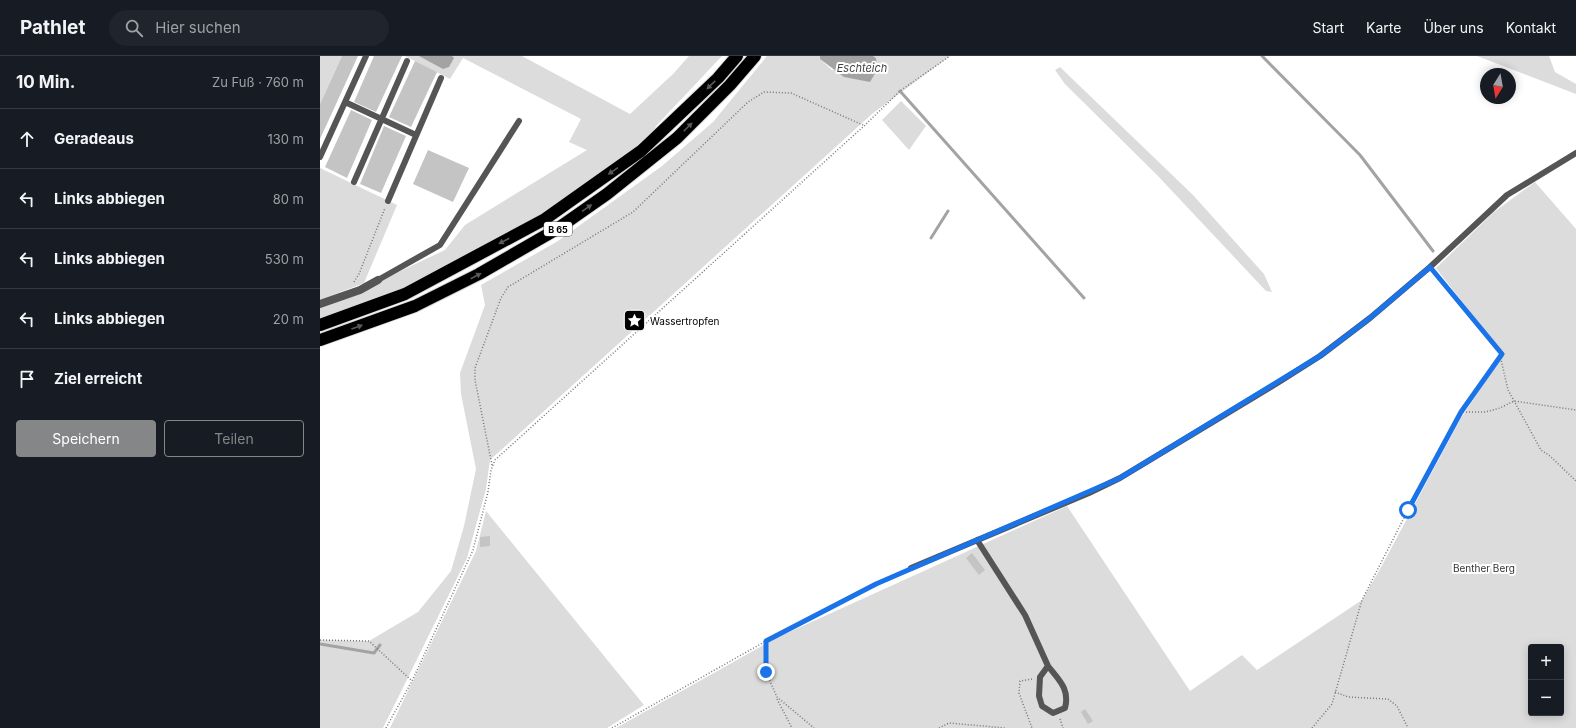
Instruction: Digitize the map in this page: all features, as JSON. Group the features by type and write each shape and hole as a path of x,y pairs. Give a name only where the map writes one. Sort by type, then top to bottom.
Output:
{"highway":[{"name":"B 65","path":"320,325 405,294 545,219 641,151 718,78 737,56"},
{"name":"B 65","path":"320,340 415,306 479,274 557,229 607,194 677,138 730,85 755,56"}],"street":[{"path":"320,304 360,290 378,280"}],"lane":[{"path":"320,156 366,56"},
{"path":"354,182 407,61"},
{"path":"388,201 441,78"},
{"path":"345,102 416,135"},
{"path":"378,280 440,244 519,121"},
{"path":"911,568 1089,493 1120,478 1320,356 1370,318 1430,267 1507,195 1576,153"},
{"path":"977,540 1025,615 1048,666 1063,685 1068,697 1065,708 1053,713 1042,706 1039,696 1040,677 1048,666"}],"path":[{"path":"492,465 517,438 864,126 900,91 950,56"},
{"path":"386,728 412,681 473,550 488,492 492,465 475,380 475,368 501,298 508,287 633,212 748,102 764,92 791,93 864,126"},
{"path":"346,295 359,274 388,201"},
{"path":"1430,267 1501,355 1508,390 1541,450 1550,456 1576,481"},
{"path":"1312,728 1332,704 1362,600 1415,496 1461,412 1501,355"},
{"path":"1461,412 1485,412 1500,408 1514,401 1576,410"},
{"path":"612,728 766,641 876,584 911,568"},
{"path":"320,640 369,641 412,681"},
{"path":"766,641 766,672 776,697 792,728"},
{"path":"1032,728 1019,693 1020,681 1040,677"},
{"path":"1335,692 1348,697 1388,699 1397,706 1408,728"},
{"path":"776,697 814,728"},
{"path":"939,728 949,723 1005,728"}],"green space":[{"path":"320,56 342,56 320,104"},
{"path":"405,56 522,56 630,114 673,74 689,56 722,56 656,126 641,151 545,219 405,294 320,325 320,304 360,290 445,250 465,225 587,150 569,142 581,119 463,58 450,79"},
{"path":"767,56 820,56 820,59 832,70 876,58 873,56 950,56 872,114 490,460 486,489 467,558 383,728 320,728 320,640 369,641 418,612 451,571 464,526 476,469 461,394 460,373 485,305 481,285 558,241 662,166 713,122"},
{"path":"1477,56 1549,56 1555,72 1576,84 1576,94 1516,71 1516,68 1508,68"},
{"path":"1060,67 1193,195 1264,274 1272,292 1266,291 1157,175 1065,84 1055,70"},
{"path":"901,101 926,126 909,150 882,120"},
{"path":"320,168 397,205 364,283 320,300"},
{"name":"Benther Berg","path":"1535,182 1576,229 1576,728 616,728 774,639 1067,506 1190,691 1242,655 1257,670 1362,600 1461,418 1503,355 1436,268 1494,212"},
{"path":"486,511 644,705 607,728 390,728 476,551"}],"water":[{"path":"419,56 452,56 454,58 449,67 443,69"},
{"name":"Eschteich","path":"820,56 873,56 876,58 877,70 870,82 844,77 820,59"}],"building":[{"path":"342,56 358,56 320,139 320,104"},
{"path":"374,56 402,56 376,112 354,102"},
{"path":"415,61 437,72 411,127 389,117"},
{"path":"351,110 372,120 347,178 325,167"},
{"path":"384,126 406,136 381,193 360,184"},
{"path":"428,150 469,168 453,202 413,184"},
{"path":"490,536 490,546 480,547 480,537"},
{"path":"972,553 985,570 979,575 966,558"},
{"path":"1085,709 1093,721 1088,724 1081,712"}],"waterway":[{"path":"1262,56 1360,155 1433,251"},
{"path":"900,91 1084,298"},
{"path":"931,238 948,211"},
{"path":"320,644 374,653 380,645"}],"place":[{"name":"Wassertropfen","path":"634,321"}],"route":[{"path":"766,672 766,641 876,584 1089,493 1120,478 1320,356 1370,318 1430,267 1502,354 1461,412 1408,510"}]}
